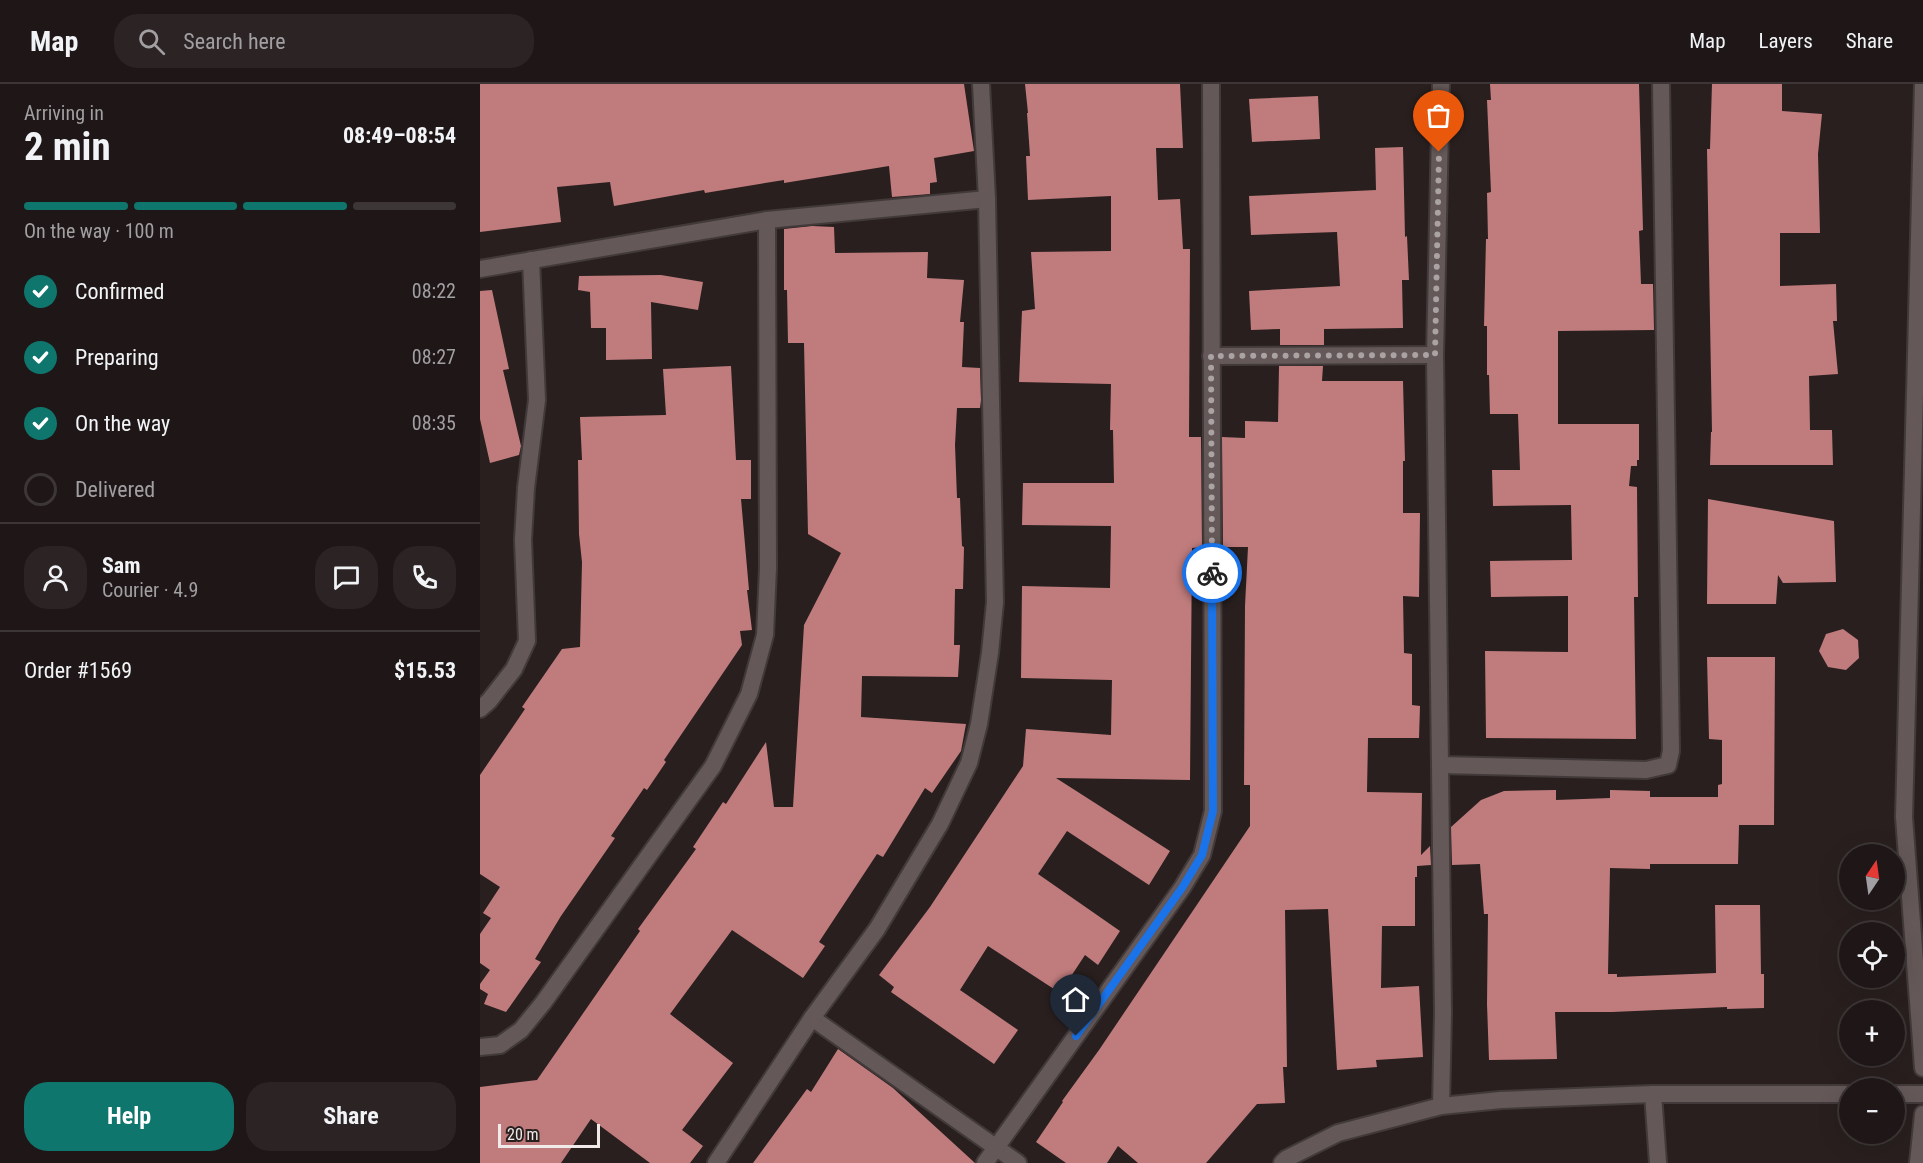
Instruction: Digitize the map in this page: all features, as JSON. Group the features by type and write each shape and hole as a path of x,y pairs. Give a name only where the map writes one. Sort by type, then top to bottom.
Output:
{"street":[{"path":"716,1163 812,1018 877,929 940,824 969,763 979,724 995,602 987,199 981,84"},
{"path":"985,1163 1182,888 1202,855 1213,811 1211,84"},
{"path":"1441,84 1435,355 1443,1013 1441,1106"},
{"path":"1440,765 1646,770 1668,765 1671,751 1661,84"},
{"path":"1923,84 1904,817 1923,1068"},
{"path":"480,269 767,220 987,199"},
{"path":"480,1047 500,1045 521,1030 543,1003 712,766 749,694 765,636 768,568 767,220"},
{"path":"480,709 514,669 527,641 523,540 526,488 537,400 531,260"},
{"path":"1211,356 1435,355"},
{"path":"812,1018 1018,1163"},
{"path":"1653,1094 1658,1163"},
{"path":"1282,1163 1338,1133 1441,1106 1501,1100 1653,1094 1839,1094"},
{"path":"1905,1094 1923,1094"},
{"path":"1918,1163 1923,1114"}],"building":[{"path":"480,84 964,84 974,151 934,158 937,182 930,183 930,194 892,197 889,166 784,183 784,180 705,193 704,190 614,206 610,182 557,187 561,222 480,232"},
{"path":"1025,84 1180,84 1183,148 1156,148 1158,200 1180,199 1183,249 1190,249 1189,437 1201,437 1202,547 1192,548 1190,780 1056,778 1170,851 1149,885 1067,831 1038,874 1120,931 1098,965 1085,955 1060,993 988,946 960,990 1018,1030 994,1064 891,992 894,987 879,975 930,907 1023,766 1026,729 1111,735 1112,680 1021,678 1022,586 1110,588 1111,526 1022,525 1023,483 1114,483 1113,430 1110,430 1111,384 1019,382 1022,311 1035,309 1031,252 1111,251 1111,196 1028,200 1026,156 1030,156"},
{"path":"1490,84 1639,84 1643,230 1639,231 1641,284 1653,284 1654,330 1558,331 1558,424 1639,424 1639,460 1637,460 1637,466 1631,466 1629,486 1637,487 1638,597 1634,597 1636,739 1486,738 1485,651 1568,652 1568,596 1491,597 1490,561 1572,560 1571,505 1493,506 1492,470 1520,470 1518,414 1490,414 1487,326 1484,326 1486,239 1488,239 1487,193 1491,192 1487,100 1491,100"},
{"path":"1712,84 1782,84 1782,111 1822,114 1818,154 1820,233 1780,233 1780,286 1836,284 1837,321 1833,321 1838,374 1809,376 1810,430 1832,430 1833,465 1710,465 1712,432 1707,149 1710,149"},
{"path":"1318,96 1320,139 1252,142 1249,99"},
{"path":"1403,147 1405,237 1407,236 1409,280 1402,280 1403,328 1324,329 1324,345 1280,345 1280,329 1251,330 1249,291 1340,286 1337,232 1251,235 1249,196 1376,190 1375,148"},
{"path":"812,226 834,227 835,253 928,252 927,278 964,280 960,322 964,322 962,367 980,368 981,400 980,408 957,408 955,445 957,498 960,498 962,546 964,547 963,589 955,589 954,645 960,645 958,677 862,676 861,717 966,724 961,751 932,793 925,788 883,857 877,854 819,942 825,946 803,978 732,930 670,1014 733,1063 682,1130 703,1146 690,1163 650,1163 591,1119 561,1163 480,1163 480,1087 537,1080 640,931 638,929 696,849 693,847 723,802 726,804 766,742 774,807 793,807 804,625 841,553 808,534 804,343 788,343 787,290 784,290 784,229"},
{"path":"661,275 703,282 698,310 651,302 652,359 606,360 606,328 591,328 590,292 578,290 579,276"},
{"path":"492,290 509,369 503,370 521,446 519,455 490,463 480,419 480,291"},
{"path":"731,366 736,460 751,460 751,499 741,499 752,630 740,631 742,645 664,760 666,762 647,790 644,788 611,836 615,838 561,916 535,959 541,962 506,1012 484,1004 488,994 480,989 480,984 490,970 480,963 480,934 491,918 483,913 500,887 480,874 480,775 525,709 522,707 562,649 580,647 582,562 579,534 578,460 582,460 580,417 666,415 663,369"},
{"path":"1279,366 1323,366 1322,381 1403,381 1405,461 1403,461 1403,513 1420,513 1419,597 1403,596 1404,653 1412,654 1412,705 1420,706 1419,738 1368,738 1367,792 1422,793 1421,855 1430,846 1431,865 1417,866 1415,926 1382,926 1381,988 1419,986 1423,1057 1376,1060 1377,1067 1337,1070 1328,909 1285,910 1287,1067 1283,1067 1285,1103 1257,1104 1206,1163 1138,1163 1118,1146 1107,1163 1066,1163 1036,1142 1250,826 1250,785 1244,785 1245,606 1248,547 1223,547 1222,437 1245,438 1245,421 1278,422"},
{"path":"1708,499 1834,521 1836,582 1783,583 1778,575 1776,604 1707,604"},
{"path":"1843,629 1858,640 1859,658 1846,670 1828,667 1819,651 1826,634"},
{"path":"1707,657 1775,657 1774,825 1739,825 1738,864 1650,864 1650,869 1610,868 1608,974 1617,974 1617,977 1716,973 1715,905 1760,905 1764,1008 1555,1012 1557,1059 1489,1060 1488,914 1484,914 1480,864 1452,865 1451,827 1481,800 1504,791 1556,790 1556,800 1610,798 1610,790 1650,791 1650,797 1718,797 1718,785 1722,784 1722,740 1709,739"},
{"path":"838,1049 893,1088 975,1163 753,1163 807,1089 811,1092"}],"way so far":[{"path":"1212,573 1211,356 1435,355 1439,152"}],"route":[{"path":"1076,1036 1182,888 1202,855 1213,811 1212,573"}]}
